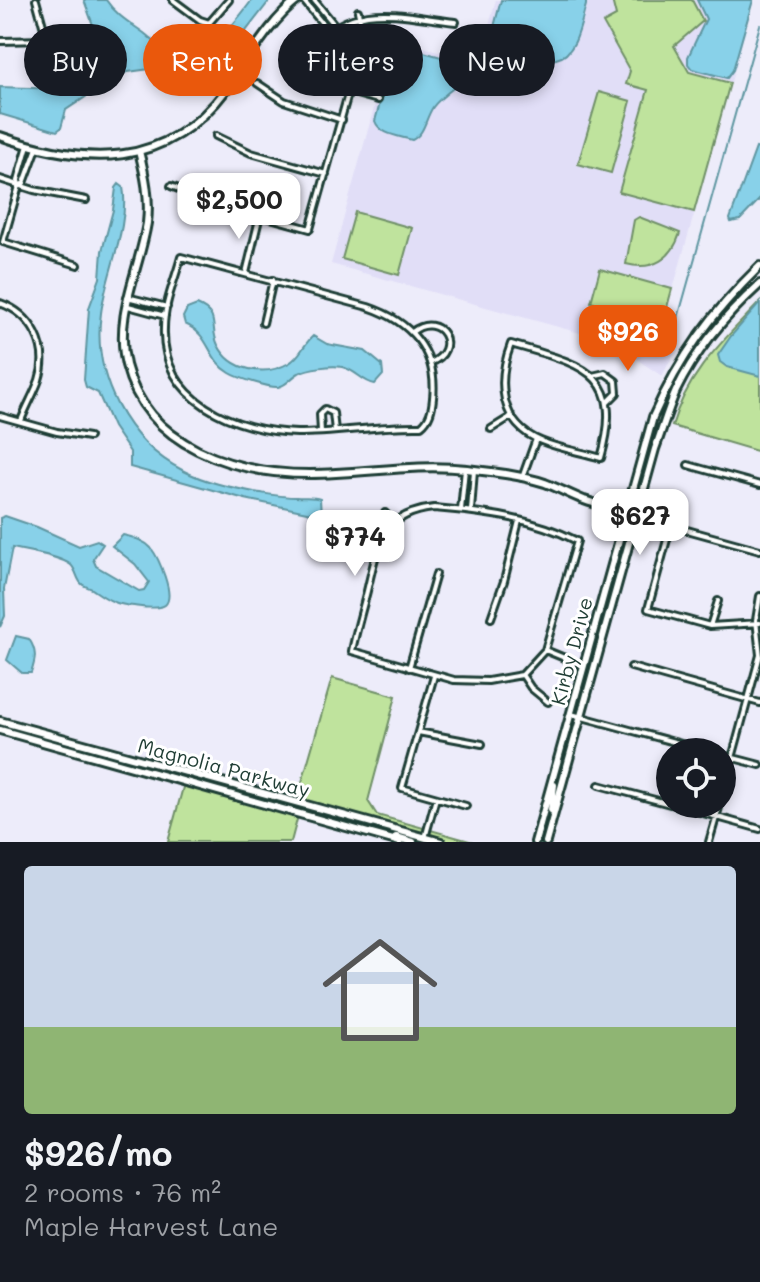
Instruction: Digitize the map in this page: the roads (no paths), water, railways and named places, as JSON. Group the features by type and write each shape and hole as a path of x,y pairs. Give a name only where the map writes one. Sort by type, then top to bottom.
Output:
{"main road":[{"path":"0,136 37,148 83,157 106,157 139,151 171,139 203,116 224,94 282,14 300,0"},
{"path":"139,151 148,206 145,232 126,301 123,352 140,400 165,430 200,452 250,467 313,474 415,467 474,470 546,484 636,516"},
{"name":"Kirby Drive","path":"535,842 653,417 680,362 701,330 728,297 760,266"},
{"name":"Kirby Drive","path":"545,842 636,516 676,392 699,351 731,310 760,284"},
{"path":"680,362 689,368"},
{"name":"Magnolia Parkway","path":"0,721 424,840 441,842"},
{"name":"Magnolia Parkway","path":"0,730 400,842"},
{"path":"133,767 148,767 179,776 183,773"},
{"path":"554,812 551,807 555,770"},
{"path":"543,814 549,817 545,842"},
{"path":"366,832 372,830 413,842"}],"street":[{"path":"0,41 47,40 36,0"},
{"path":"173,0 209,23 229,0"},
{"path":"300,0 322,24"},
{"path":"314,0 333,23 375,7 394,8 456,22"},
{"path":"358,11 361,24"},
{"path":"262,86 284,101 342,120"},
{"path":"171,186 209,201 310,229 348,96"},
{"path":"364,96 378,100"},
{"path":"216,136 251,153 326,174"},
{"path":"28,145 1,243 78,265"},
{"path":"19,186 24,183 37,148"},
{"path":"0,179 86,200"},
{"path":"246,273 260,215"},
{"path":"181,257 246,273 396,318 422,345 430,363 434,393 427,421 421,426 285,432 217,415 200,405 185,391 170,368 164,345 165,316 181,257"},
{"path":"263,323 273,280"},
{"path":"126,301 167,307"},
{"path":"126,301 165,316"},
{"path":"0,303 18,312 35,329 41,351 40,374 21,421"},
{"path":"412,332 419,326 429,325 443,332 445,351 430,363"},
{"path":"511,344 573,363 592,376 608,402 610,427 601,458 536,439 521,428 504,398 502,378 511,344"},
{"path":"592,376 605,373 616,381 617,393 608,402"},
{"path":"321,432 320,414 325,409 333,413 335,431"},
{"path":"0,416 57,432 89,437"},
{"path":"491,429 512,416"},
{"path":"522,478 536,439"},
{"path":"688,465 760,485"},
{"path":"461,510 465,469"},
{"path":"471,511 474,470"},
{"path":"421,510 471,511 547,528 577,541 545,650 522,675 473,681 434,676 352,651 374,556 379,542 394,522 421,510"},
{"path":"385,513 394,522"},
{"path":"636,516 760,550"},
{"path":"491,618 519,521"},
{"path":"671,525 648,609 710,626 758,623"},
{"path":"409,668 436,574"},
{"path":"736,744 760,655 760,596"},
{"path":"710,626 718,601"},
{"path":"545,650 584,666"},
{"path":"631,667 760,703"},
{"path":"522,675 531,688 548,702"},
{"path":"434,676 402,788 466,806"},
{"path":"570,714 660,738"},
{"path":"418,732 482,744"},
{"path":"736,759 760,765"},
{"path":"599,785 656,800"},
{"path":"424,840 436,798"},
{"path":"709,842 715,818"},
{"path":"723,818 760,829"}],"water":[{"path":"84,0 106,0 143,32 143,70 127,72 127,24 93,24"},
{"path":"252,0 270,0 251,24 233,24"},
{"path":"501,0 586,0 573,45 563,56 555,59 555,24 495,24"},
{"path":"697,0 753,0 733,70 727,78 692,69 688,64 688,57 706,19"},
{"path":"423,52 439,56 439,96 444,96 430,112 416,137 412,140 385,132 375,121 382,96 423,96"},
{"path":"0,87 24,88 24,96 87,96 66,110 61,128 57,131 0,114"},
{"path":"756,148 760,149 760,199 740,220 731,222 730,219"},
{"path":"119,184 123,187 123,217 101,313 100,337 102,360 117,405 145,443 184,471 254,492 320,499 321,515 245,499 130,467 130,452 113,427 98,393 86,387 84,380 89,308 100,278 102,251"},
{"path":"760,303 760,376 727,367 720,362 718,355"},
{"path":"197,305 212,317 215,339 224,354 240,366 259,370 280,367 296,358 313,336 327,344 365,351 382,365 383,375 375,384 342,367 320,367 299,373 278,387 240,377 223,368 200,334 185,324 183,317 187,309"},
{"path":"5,516 79,546 97,540 103,544 93,559 96,566 139,591 144,590 149,582 135,564 112,546 123,535 142,541 151,548 161,568 168,600 162,607 154,608 118,603 83,585 73,567 66,562 12,548 4,589 5,616 0,627 0,518"},
{"path":"16,636 29,639 33,647 35,659 31,673 22,673 7,660"}],"waterway":[{"path":"673,336 760,25"}]}
